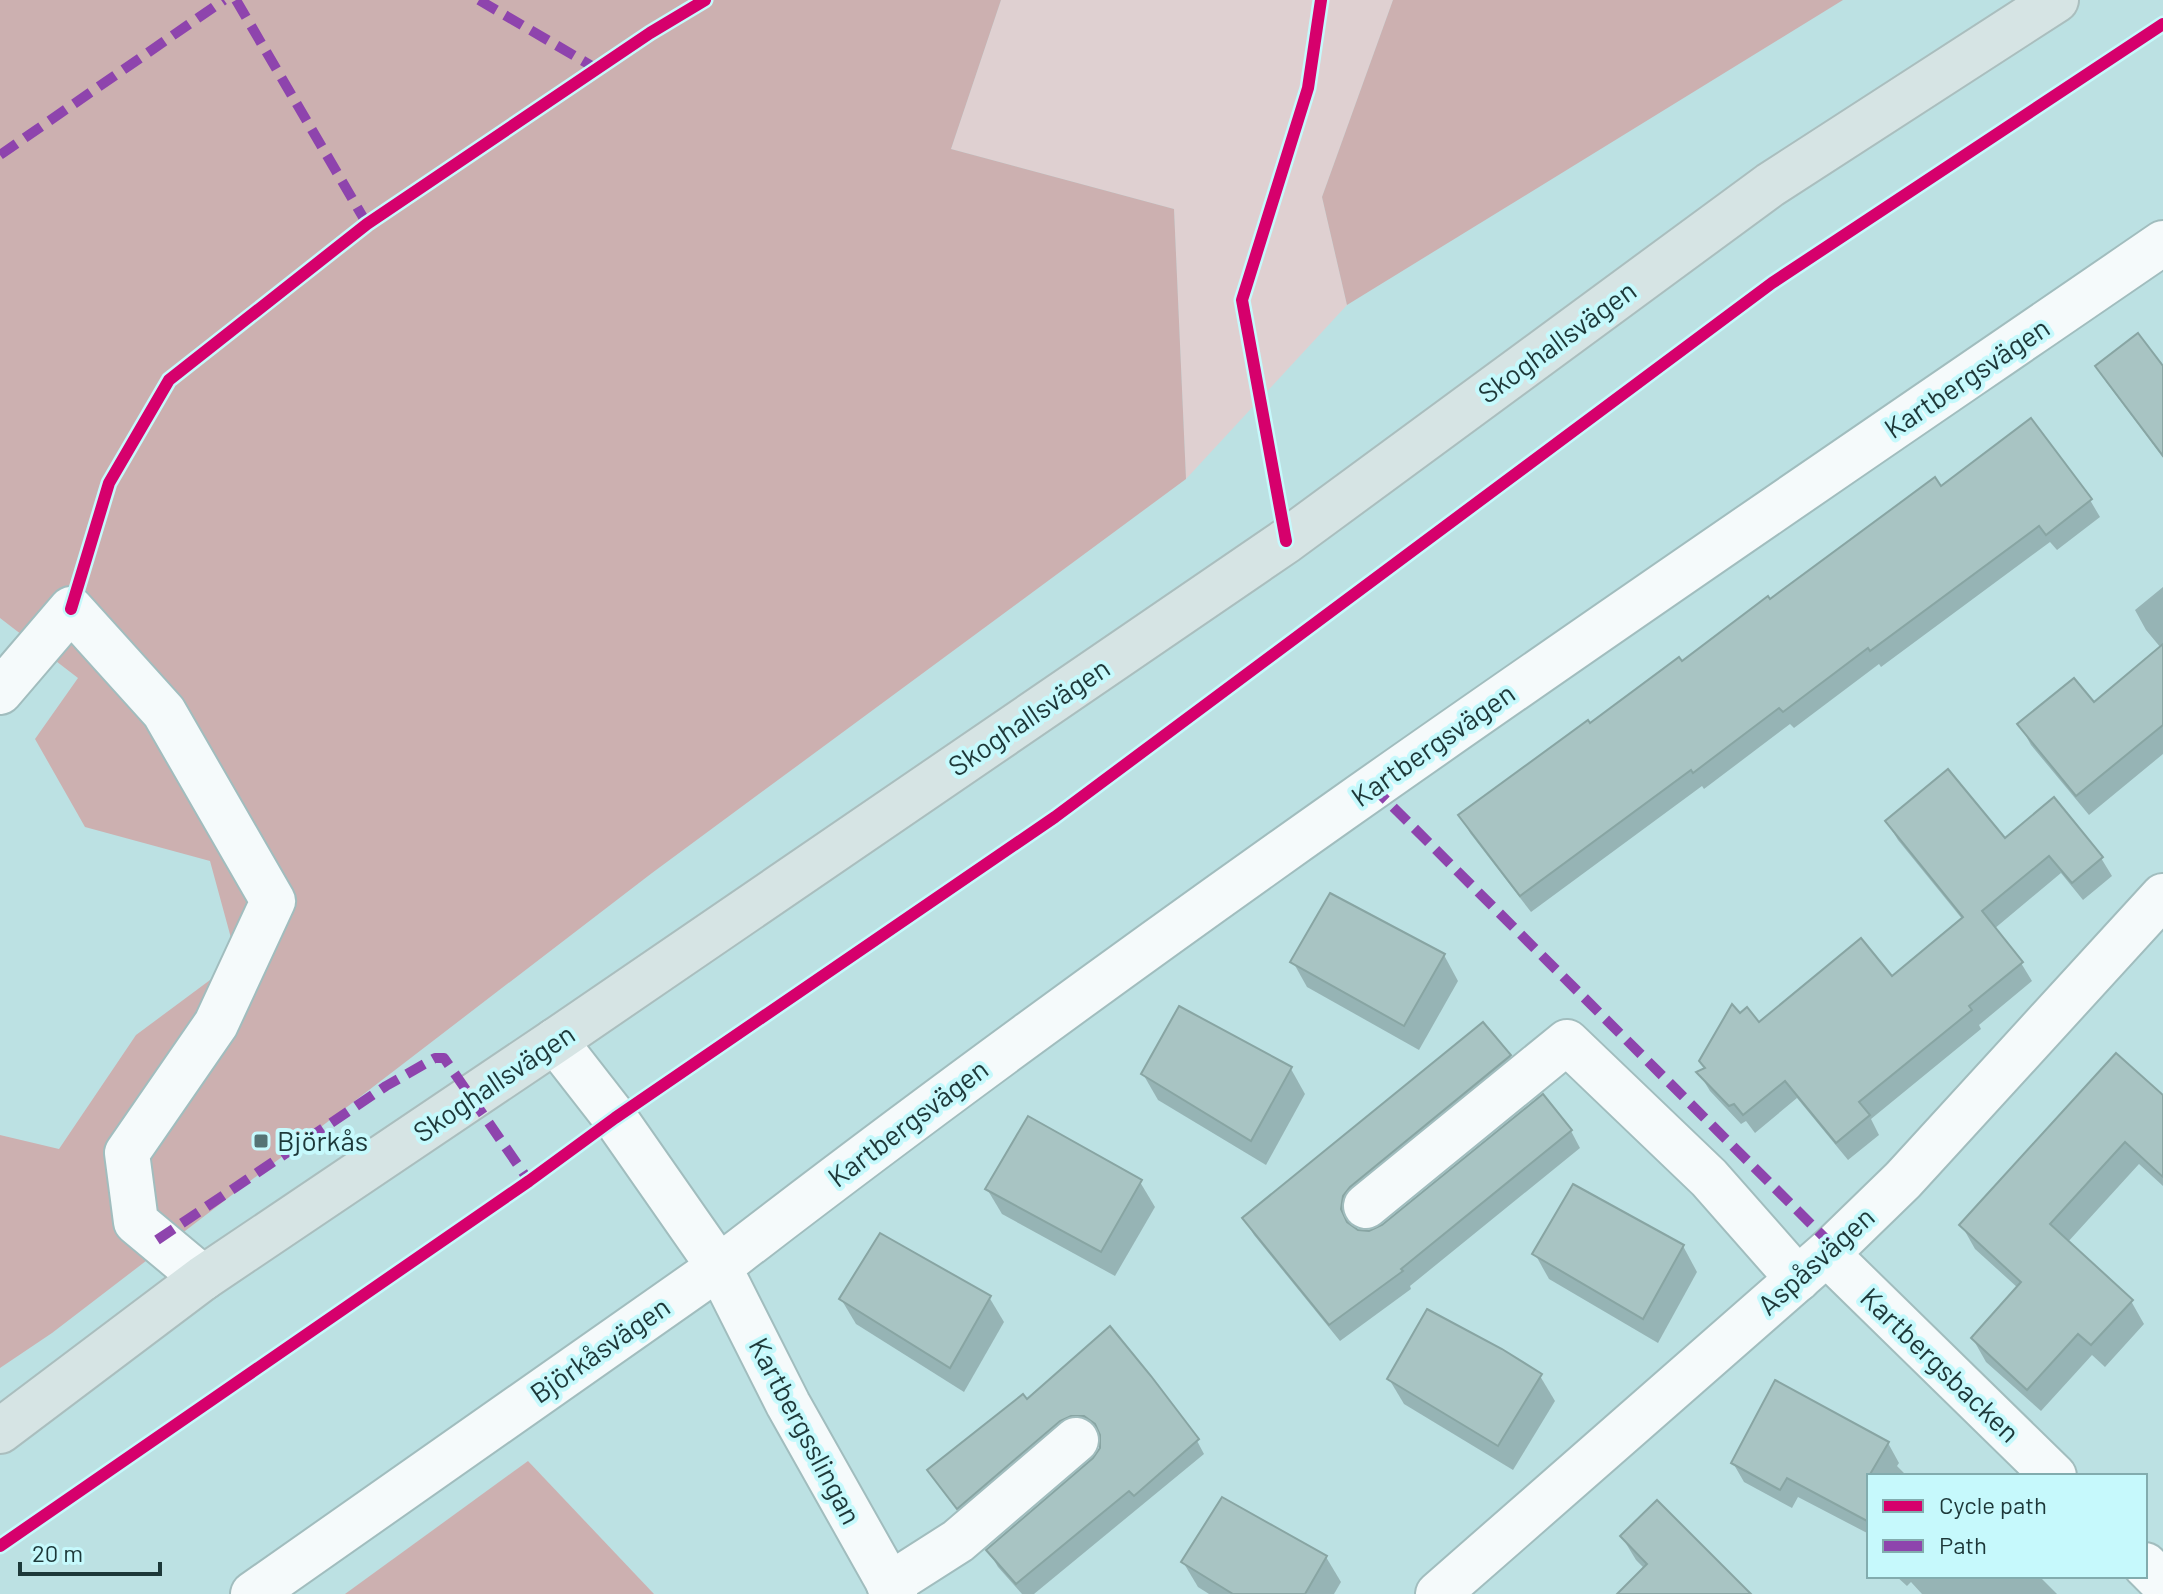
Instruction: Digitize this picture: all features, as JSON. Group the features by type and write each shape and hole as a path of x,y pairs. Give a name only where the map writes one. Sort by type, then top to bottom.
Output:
{"main road":[{"name":"Skoghallsvägen","path":"0,1431 203,1278 1286,541 1770,185 2056,0"}],"street":[{"name":"Kartbergsvägen","path":"719,1267 901,1127 1336,812 2163,243"},
{"path":"0,692 71,609 164,712 273,901 216,1024 127,1153 136,1222 203,1278"},
{"name":"Aspåsvägen","path":"1438,1594 1813,1266 1903,1180 2163,896"},
{"path":"555,1041 615,1118 719,1267"},
{"name":"Kartbergsbacken","path":"1366,1206 1567,1042 1709,1178 2052,1474"},
{"name":"Kartbergsslingan","path":"719,1267 788,1404 892,1590"},
{"name":"Björkåsvägen","path":"253,1594 719,1267"},
{"path":"892,1590 958,1541 1076,1440"},
{"path":"2147,1567 2163,1583"}],"shaded area":[{"path":"0,0 1001,0 951,149 1174,209 1186,479 652,873 52,1333 0,1368 0,1135 59,1149 136,1035 237,960 210,861 85,827 35,739 78,678 0,618"},
{"path":"1001,0 1393,0 1322,197 1347,305 1186,479 1174,209 951,149"},
{"path":"1393,0 1843,0 1347,305 1322,197"},
{"path":"528,1461 654,1594 345,1594"}],"building":[{"path":"2138,333 2163,366 2163,456 2095,366"},
{"path":"2031,418 2092,499 2046,535 2039,526 1870,651 1868,648 1783,712 1779,708 1520,896 1458,815 1679,657 1682,661 1768,596 1770,599 1935,477 1941,486"},
{"path":"2163,644 2163,725 2076,796 2017,724 2074,678 2094,702"},
{"path":"1948,769 2005,838 2054,797 2103,857 2072,883 2049,856 1982,911 2023,962 1969,1006 1972,1010 1859,1102 1870,1115 1836,1143 1785,1081 1743,1115 1734,1104 1729,1106 1696,1072 1705,1068 1699,1061 1732,1004 1740,1013 1747,1007 1759,1022 1861,938 1892,976 1963,917 1885,821"},
{"path":"1330,893 1445,954 1404,1026 1290,962"},
{"path":"1179,1006 1292,1067 1251,1141 1141,1074"},
{"path":"1483,1022 1511,1055 1350,1187 1343,1196 1341,1209 1347,1222 1358,1230 1369,1231 1382,1225 1543,1094 1572,1130 1401,1269 1403,1271 1329,1325 1242,1218"},
{"path":"2116,1053 2163,1095 2163,1177 2125,1142 2050,1224 2133,1300 2091,1345 2078,1334 2027,1390 1971,1338 2021,1282 1959,1225"},
{"path":"1028,1116 1142,1180 1101,1252 985,1189"},
{"path":"1573,1184 1684,1245 1643,1319 1532,1254"},
{"path":"880,1233 991,1296 950,1368 839,1299"},
{"path":"1427,1309 1542,1374 1498,1446 1387,1379"},
{"path":"1110,1326 1199,1439 1134,1496 1129,1491 1016,1584 986,1550 1093,1458 1100,1448 1100,1435 1095,1424 1084,1416 1071,1416 1060,1421 957,1509 927,1470 1023,1394 1027,1399"},
{"path":"1775,1380 1889,1442 1870,1474 1867,1474 1867,1521 1787,1478 1780,1490 1731,1463"},
{"path":"1222,1497 1327,1556 1305,1594 1233,1594 1181,1562"},
{"path":"1657,1500 1751,1594 1617,1594 1647,1564 1620,1536"}],"marked path":[{"path":"0,155 224,0"},
{"path":"236,0 367,224"},
{"path":"479,0 597,69"},
{"path":"1372,786 1834,1247"},
{"path":"157,1240 386,1086 435,1058 444,1058 529,1181"}],"cycle path":[{"path":"71,609 109,483 169,380 367,224 650,33 705,0"},
{"path":"1286,541 1242,300 1308,88 1321,0"},
{"path":"0,1546 529,1181 615,1118 1055,817 1772,283 2163,24"}],"place":[{"name":"Björkås","path":"261,1141"}]}
